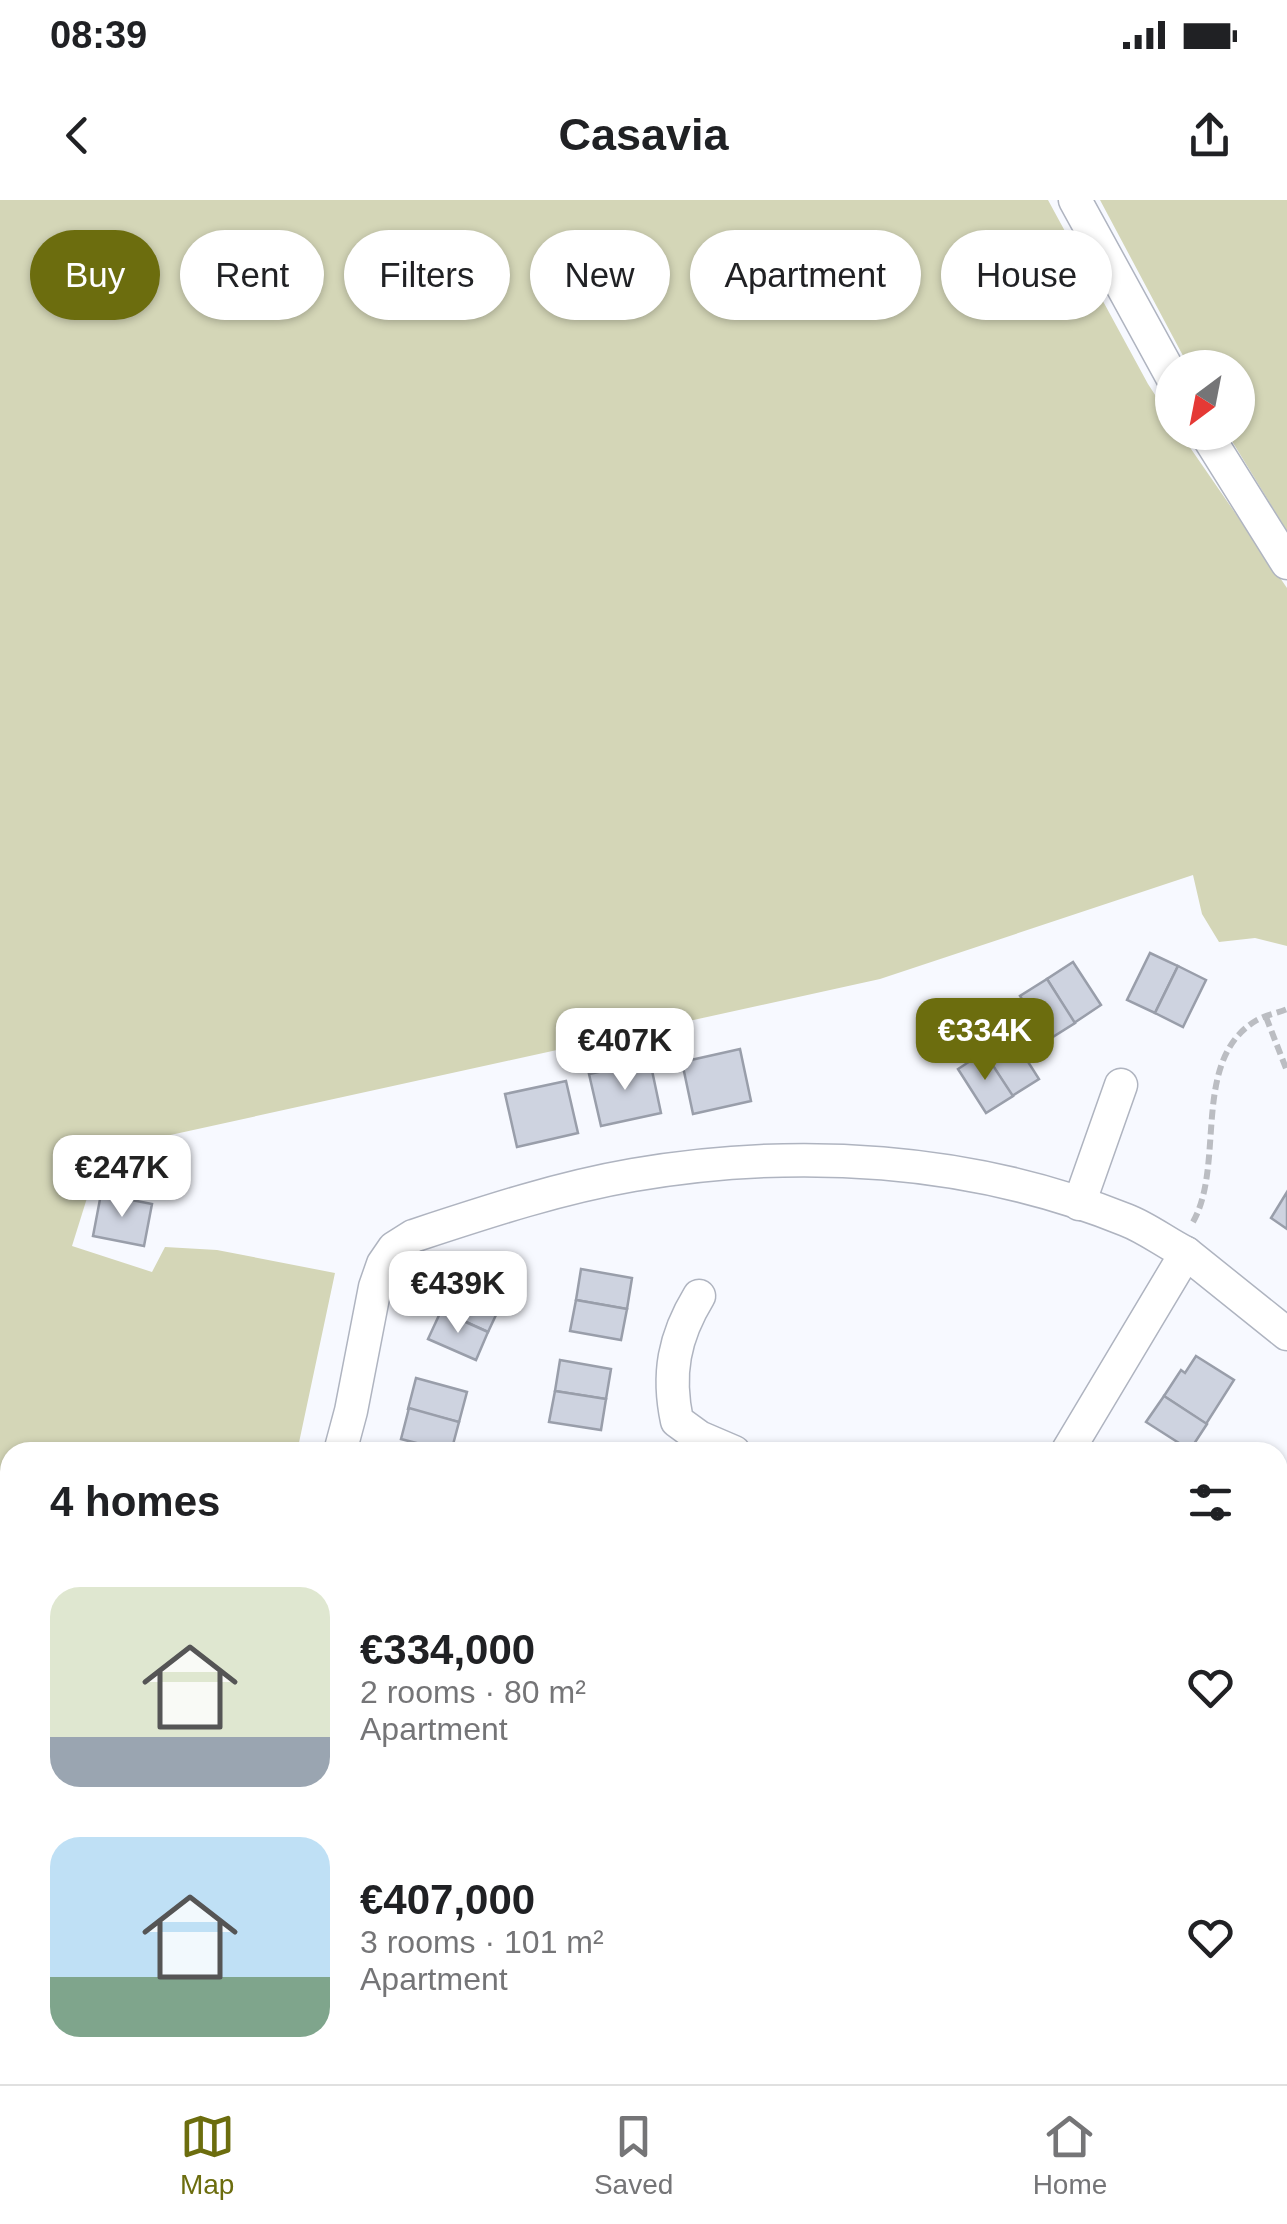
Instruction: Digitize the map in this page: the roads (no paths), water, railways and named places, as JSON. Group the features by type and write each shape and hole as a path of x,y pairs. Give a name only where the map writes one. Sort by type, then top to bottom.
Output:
{"street":[{"path":"1076,200 1156,350"},
{"path":"1215,450 1287,563"},
{"path":"1079,1204 1121,1085"},
{"path":"343,1442 371,1302 383,1264 394,1248 414,1236 485,1212 632,1175 725,1162 819,1159 912,1166 996,1180 1079,1204 1128,1221 1182,1251 1287,1334"},
{"path":"1073,1442 1182,1251"},
{"path":"699,1296 677,1340 672,1394 677,1420 711,1442"}]}
